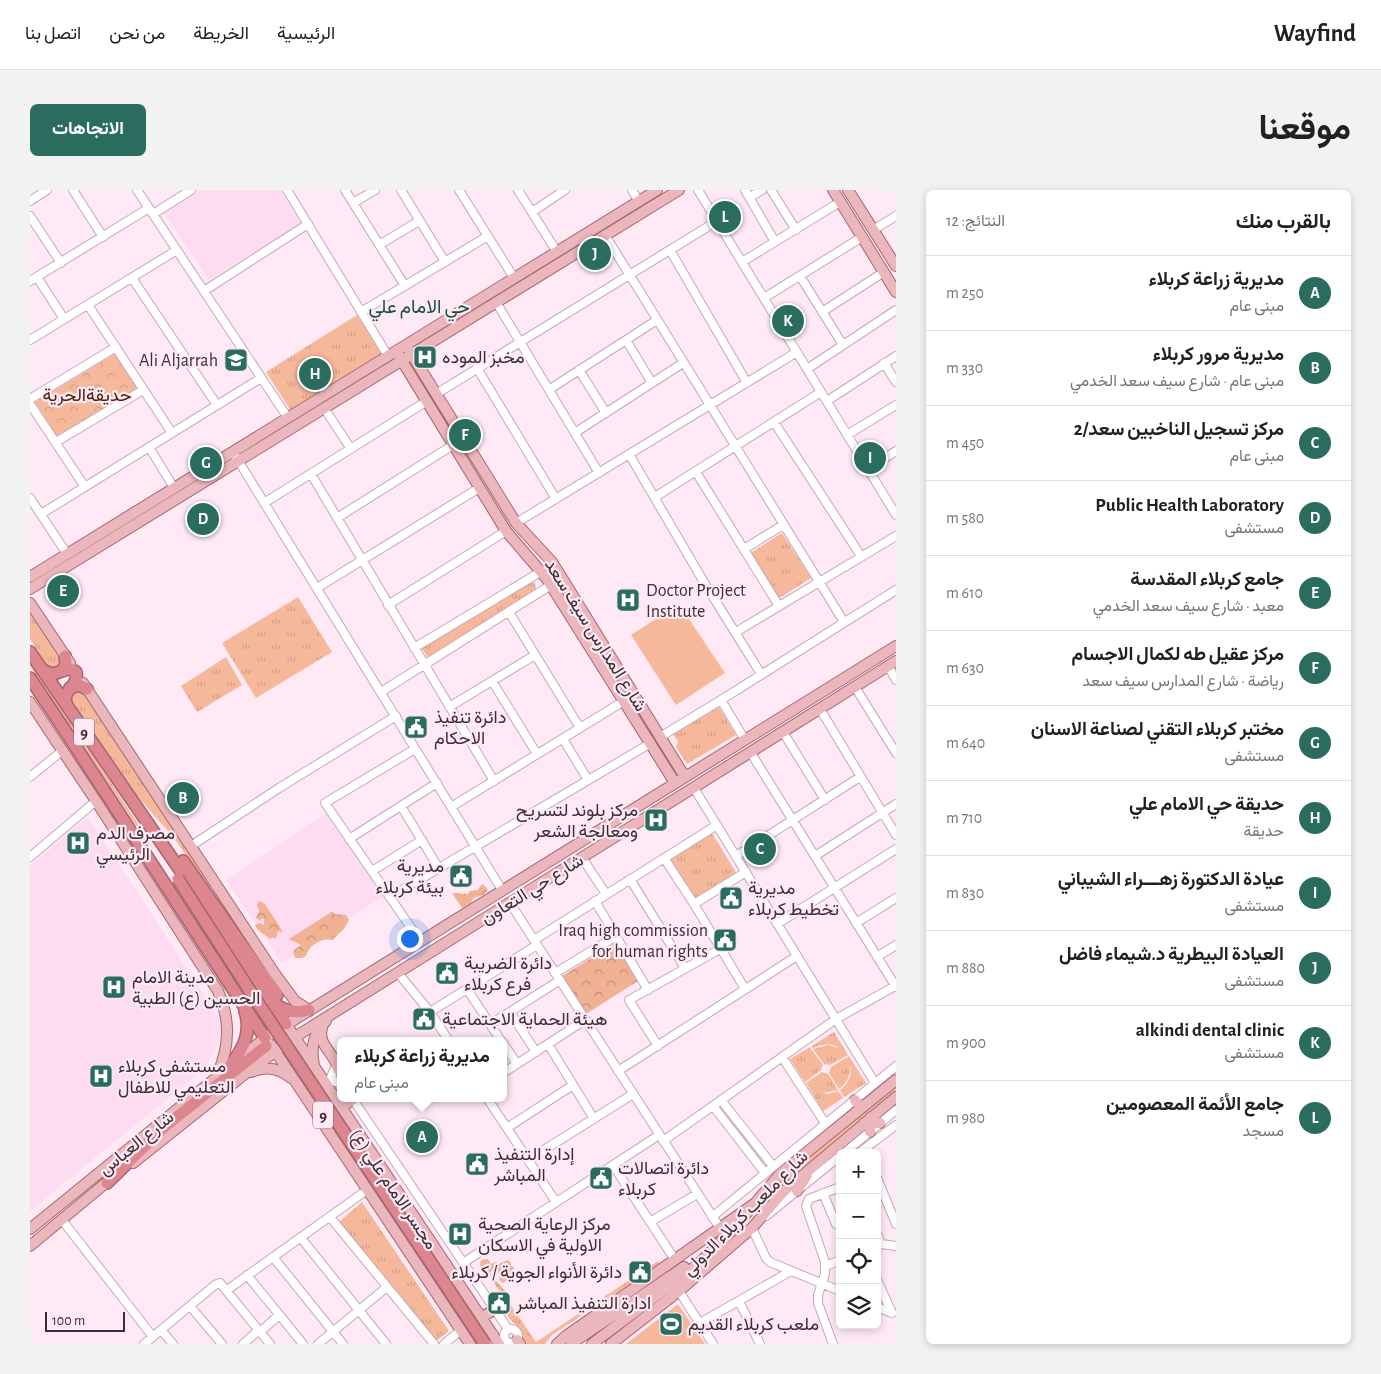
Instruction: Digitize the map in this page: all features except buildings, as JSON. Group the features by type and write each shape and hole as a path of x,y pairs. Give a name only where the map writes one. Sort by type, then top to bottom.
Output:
{"highway":[{"name":"9","path":"30,652 127,794"},
{"path":"62,671 66,664 65,656"},
{"path":"41,669 52,674 69,669 76,672 76,681 65,696 67,706"},
{"name":"9","path":"30,678 114,804"},
{"path":"70,688 79,685 87,689"},
{"path":"127,794 253,976 272,996 274,1004 283,1009 299,1012 309,1010"},
{"name":"مجسر الامام علي (ع)","path":"127,794 175,881 324,1117 476,1344"},
{"path":"106,1182 164,1128 269,1045 165,887 114,804"},
{"name":"مجسر الامام علي (ع)","path":"114,804 175,881 485,1344"},
{"path":"148,823 168,842 191,871 272,996 286,1024"},
{"path":"233,990 253,976"},
{"path":"230,1066 247,1037 248,1019 242,1002"}],"main road":[{"path":"409,350 514,278 657,190"},
{"path":"30,589 236,456 288,418 395,356 496,302 679,190"},
{"path":"833,190 896,292"},
{"path":"848,190 896,266"},
{"path":"579,238 580,245 584,248"},
{"path":"567,246 572,249 574,255"},
{"name":"شارع المدارس سيف سعد","path":"409,350 516,523 552,562 685,777"},
{"path":"30,577 174,488 324,408 395,356"},
{"name":"شارع المدارس سيف سعد","path":"395,356 427,402 506,531 542,571 676,783"},
{"path":"433,412 439,412 444,407"},
{"path":"440,423 445,417 450,417"},
{"path":"30,603 292,998 309,1010"},
{"name":"شارع حي التعاون","path":"269,1045 286,1024 896,646"},
{"path":"605,670 612,669 615,664"},
{"name":"شارع حي التعاون","path":"269,1045 294,1038 892,664"},
{"path":"612,682 617,676 623,676"},
{"path":"30,702 96,801 220,997 226,1016 227,1037 224,1057 217,1076"},
{"path":"721,754 722,762 729,766"},
{"path":"708,762 714,768 714,775"},
{"path":"452,922 454,930 461,934"},
{"path":"436,932 443,936 444,944"},
{"path":"316,1070 312,1056 313,1044 317,1032 334,1012"},
{"path":"324,1022 321,1030 321,1039 337,1065"},
{"path":"286,1024 337,1102"},
{"path":"269,1045 470,1344"},
{"name":"شارع العباس","path":"30,1230 217,1076 230,1066 269,1045"},
{"name":"شارع العباس","path":"30,1246 106,1182 156,1146 241,1077 269,1045"},
{"path":"241,1077 256,1070 269,1068 281,1072 295,1082"},
{"name":"شارع ملعب كربلاء الدولي","path":"592,1344 688,1272 724,1239 790,1165 858,1104 896,1080"},
{"name":"شارع ملعب كربلاء الدولي","path":"611,1344 679,1291 752,1228 784,1191 811,1168 871,1124 896,1097"},
{"path":"337,1102 499,1344"},
{"path":"341,1108 348,1102"},
{"path":"797,1191 811,1168"},
{"path":"370,1195 385,1198 391,1193 393,1186"},
{"path":"767,1189 765,1197 773,1203"},
{"path":"384,1216 384,1212 389,1204 396,1201 405,1203"},
{"path":"569,1340 675,1260 754,1204 764,1207 763,1215"},
{"path":"556,1344 569,1340 676,1273 724,1239"},
{"path":"482,1317 494,1310"}],"street":[{"path":"30,200 47,190"},
{"path":"73,190 103,237"},
{"path":"137,190 288,418"},
{"path":"64,319 33,279 103,237 191,190"},
{"path":"287,190 362,312 395,356"},
{"path":"345,190 405,286"},
{"path":"353,203 375,190"},
{"path":"400,190 445,262"},
{"path":"459,190 514,278"},
{"path":"518,190 557,252"},
{"path":"532,212 565,190"},
{"path":"632,190 639,202"},
{"path":"698,190 896,515"},
{"path":"762,190 747,194 776,242"},
{"path":"771,190 796,230"},
{"path":"742,262 840,202"},
{"path":"30,216 60,262"},
{"path":"873,230 896,216"},
{"path":"379,245 420,221"},
{"path":"436,394 717,221"},
{"path":"204,292 308,224"},
{"path":"606,235 709,406 844,622"},
{"path":"362,312 488,236"},
{"path":"764,298 862,237"},
{"path":"30,340 177,250"},
{"path":"670,250 747,383"},
{"path":"822,312 884,272"},
{"path":"800,276 843,345"},
{"path":"132,278 217,405"},
{"path":"496,302 599,473"},
{"path":"88,305 172,433"},
{"path":"807,369 896,310"},
{"path":"550,389 658,320"},
{"path":"626,340 652,384"},
{"path":"30,399 116,347"},
{"path":"516,523 797,352"},
{"path":"827,401 896,356"},
{"path":"576,432 684,363"},
{"path":"884,363 896,382"},
{"path":"478,368 556,499"},
{"path":"579,370 606,412"},
{"path":"41,514 261,378"},
{"path":"56,442 143,390"},
{"path":"655,498 821,392"},
{"path":"264,503 427,402"},
{"path":"30,404 85,487"},
{"path":"847,435 896,405"},
{"path":"324,408 351,449"},
{"path":"774,422 861,556"},
{"path":"337,518 453,445"},
{"path":"149,447 174,488"},
{"path":"868,469 896,451"},
{"path":"629,454 705,584 761,674"},
{"path":"236,456 502,890"},
{"path":"696,472 779,606"},
{"path":"310,474 494,781"},
{"path":"317,588 479,488"},
{"path":"888,502 896,497"},
{"path":"30,498 67,554"},
{"path":"744,549 783,525"},
{"path":"388,605 506,531"},
{"path":"736,632 896,536"},
{"path":"414,648 542,571"},
{"path":"381,692 551,585"},
{"path":"660,737 896,590"},
{"path":"509,612 580,728"},
{"path":"449,707 535,654"},
{"path":"892,664 896,680"},
{"path":"492,681 537,754"},
{"path":"855,687 893,742 896,753"},
{"path":"721,700 745,740"},
{"path":"452,807 624,702"},
{"path":"820,709 896,835"},
{"path":"191,846 279,788 396,716"},
{"path":"783,732 825,800"},
{"path":"563,739 588,780"},
{"path":"390,897 650,743"},
{"path":"415,749 325,803 420,941"},
{"path":"30,777 63,750"},
{"path":"463,1263 612,1165 713,1106 836,1019 896,986 751,753"},
{"path":"736,856 860,777"},
{"path":"349,838 437,783"},
{"path":"694,788 875,1083"},
{"path":"30,857 96,801"},
{"path":"815,856 896,804"},
{"path":"401,806 438,867"},
{"path":"430,1012 467,989 595,901 717,825"},
{"path":"372,871 422,840"},
{"path":"777,924 896,849"},
{"path":"582,858 606,894"},
{"path":"664,858 745,989"},
{"path":"694,904 746,872"},
{"path":"630,879 685,968"},
{"path":"856,923 896,898"},
{"path":"595,901 648,990"},
{"path":"510,903 720,1228"},
{"path":"491,1024 616,936"},
{"path":"877,957 896,945"},
{"path":"658,1046 629,1000 720,948"},
{"path":"618,1071 797,956"},
{"path":"398,973 430,1012 446,1037"},
{"path":"467,989 499,1037"},
{"path":"510,1012 536,1052"},
{"path":"507,1070 585,1020"},
{"path":"548,1044 594,1119"},
{"path":"507,1049 517,1064"},
{"path":"782,1057 825,1123"},
{"path":"712,1217 825,1123 858,1104 875,1083 896,1066"},
{"path":"337,1070 332,1072 332,1079 337,1082"},
{"path":"507,1128 573,1086"},
{"path":"528,1160 633,1094"},
{"path":"721,1100 773,1166"},
{"path":"354,1102 508,1329 504,1335 505,1340 511,1343 519,1342"},
{"path":"490,1102 556,1202"},
{"path":"713,1106 765,1173"},
{"path":"848,1149 871,1124 896,1110"},
{"path":"867,1149 896,1127"},
{"path":"836,1159 752,1228 766,1258 790,1271 836,1288"},
{"path":"612,1165 675,1260"},
{"path":"833,1344 818,1303 818,1294 825,1284 826,1266 806,1206 809,1199 836,1188"},
{"path":"881,1188 896,1224"},
{"path":"823,1193 836,1224"},
{"path":"650,1222 697,1194"},
{"path":"227,1290 330,1217 370,1195"},
{"path":"330,1217 434,1344"},
{"path":"62,1220 153,1336"},
{"path":"301,1238 386,1344"},
{"path":"881,1245 896,1246"},
{"path":"273,1257 343,1344"},
{"path":"826,1266 836,1262"},
{"path":"700,1323 790,1271"},
{"path":"247,1275 303,1344"},
{"path":"144,1344 218,1283 223,1284 270,1344"},
{"path":"825,1284 836,1283"},
{"path":"879,1284 895,1315"},
{"path":"318,1344 387,1287"},
{"path":"679,1291 713,1344"},
{"path":"739,1301 757,1343"},
{"path":"190,1306 222,1344"},
{"path":"881,1309 895,1315"},
{"path":"242,1344 280,1315"},
{"path":"161,1330 173,1344"},
{"path":"444,1344 461,1330"}],"shaded area":[{"path":"198,190 280,190 301,224 209,280 163,212"},
{"path":"326,813 383,896 282,963 226,880"},
{"name":"مدينة الامام الحسين (ع) الطبية","path":"88,817 217,1015 220,1025 219,1038 214,1054 205,1068 30,1211 30,866"}],"green space":[{"path":"357,315 382,354 291,411 266,372"},
{"name":"حديقةالحرية","path":"116,353 138,389 58,438 35,402"},
{"path":"782,533 811,578 778,599 749,554"},
{"path":"524,582 535,583 536,589 534,592 428,658 421,647"},
{"path":"298,597 332,652 256,698 222,643"},
{"path":"679,604 725,673 676,705 631,635"},
{"path":"30,610 61,657 60,666 54,669 47,665 30,639"},
{"path":"226,657 242,685 197,712 181,686"},
{"path":"30,661 137,822 153,849 30,666"},
{"path":"77,690 84,691 213,886 209,888 174,838 133,791 73,703 72,696"},
{"path":"719,707 736,735 687,764 676,747 678,742 673,734"},
{"path":"712,833 737,874 696,900 670,859"},
{"path":"483,884 488,890 483,895 473,898 471,903 462,908 452,893 468,894 470,891 478,890"},
{"path":"259,901 265,904 283,932 278,931 275,939 273,937 270,939 260,932 255,925 259,923 264,925 264,919 262,918 260,921 256,918 259,912 257,904"},
{"path":"333,911 334,914 346,915 349,920 343,930 332,940 328,939 316,943 307,952 306,956 295,958 293,951 301,945 289,939"},
{"path":"615,943 638,981 586,1014 562,976"},
{"path":"834,1032 848,1055 830,1065 824,1064 813,1049 828,1045 813,1048 812,1046"},
{"path":"810,1047 810,1051 812,1050 823,1065 821,1070 805,1082 790,1059"},
{"path":"849,1056 866,1083 844,1097 840,1090 846,1085 849,1078 851,1072 850,1064 847,1080 839,1089 829,1073 831,1067"},
{"path":"822,1072 828,1074 838,1090 823,1093 828,1094 838,1091 843,1098 823,1111 806,1083"},
{"path":"896,1086 896,1090 799,1171 772,1200 768,1199 767,1196 782,1179"},
{"path":"362,1202 449,1331 436,1341 339,1222"},
{"path":"488,1259 491,1264 496,1262 499,1264 508,1260 511,1266 514,1267 513,1273 508,1275 507,1280 503,1283 499,1280 500,1274 493,1268 490,1274 509,1297 507,1300 490,1275 487,1276 480,1265 481,1260"},
{"path":"658,1261 660,1264 552,1335 545,1344 523,1344 521,1330 507,1315 506,1311 510,1304 536,1342"},
{"name":"ملعب كربلاء القديم","path":"678,1304 705,1344 626,1344"}],"place":[{"name":"جامع الأئمة المعصومين","path":"725,217"},
{"name":"العيادة البيطرية د.شيماء فاضل","path":"595,254"},
{"name":"alkindi dental clinic","path":"788,321"},
{"name":"مخبز الموده","path":"425,357"},
{"name":"Ali Aljarrah","path":"236,360"},
{"name":"حديقة حي الامام علي","path":"315,374"},
{"name":"مركز عقيل طه لكمال الاجسام","path":"465,435"},
{"name":"عيادة الدكتورة زهـــراء الشيباني","path":"870,458"},
{"name":"مختبر كربلاء التقني لصناعة الاسنان","path":"206,463"},
{"name":"Public Health Laboratory","path":"203,519"},
{"name":"جامع كربلاء المقدسة","path":"63,591"},
{"name":"Doctor Project Institute","path":"628,600"},
{"name":"دائرة تنفيذ الاحكام","path":"416,727"},
{"name":"مديرية مرور كربلاء","path":"183,798"},
{"name":"مركز بلوند لتسريح ومعالجة الشعر","path":"656,820"},
{"name":"مصرف الدم الرئيسي","path":"78,843"},
{"name":"مركز تسجيل الناخبين سعد/2","path":"760,849"},
{"name":"مديرية بيئة كربلاء","path":"461,876"},
{"name":"مديرية تخطيط كربلاء","path":"731,898"},
{"name":"Iraq high commission for human rights","path":"725,940"},
{"name":"دائرة الضريبة فرع كربلاء","path":"447,973"},
{"name":"مدينة الامام الحسين (ع) الطبية","path":"114,987"},
{"name":"هيئة الحماية الاجتماعية","path":"424,1019"},
{"name":"مستشفى كربلاء التعليمي للاطفال","path":"101,1076"},
{"name":"مديرية زراعة كربلاء","path":"422,1137"},
{"name":"إدارة التنفيذ المباشر","path":"477,1164"},
{"name":"دائرة اتصالات كربلاء","path":"601,1178"},
{"name":"مركز الرعاية الصحية الاولية في الاسكان","path":"460,1234"},
{"name":"دائرة الأنواء الجوية / كربلاء","path":"640,1272"},
{"name":"ادارة التنفيذ المباشر","path":"499,1303"},
{"name":"ملعب كربلاء القديم","path":"671,1324"}],"district":[{"name":"حي الامام علي","path":"419,306"}]}
